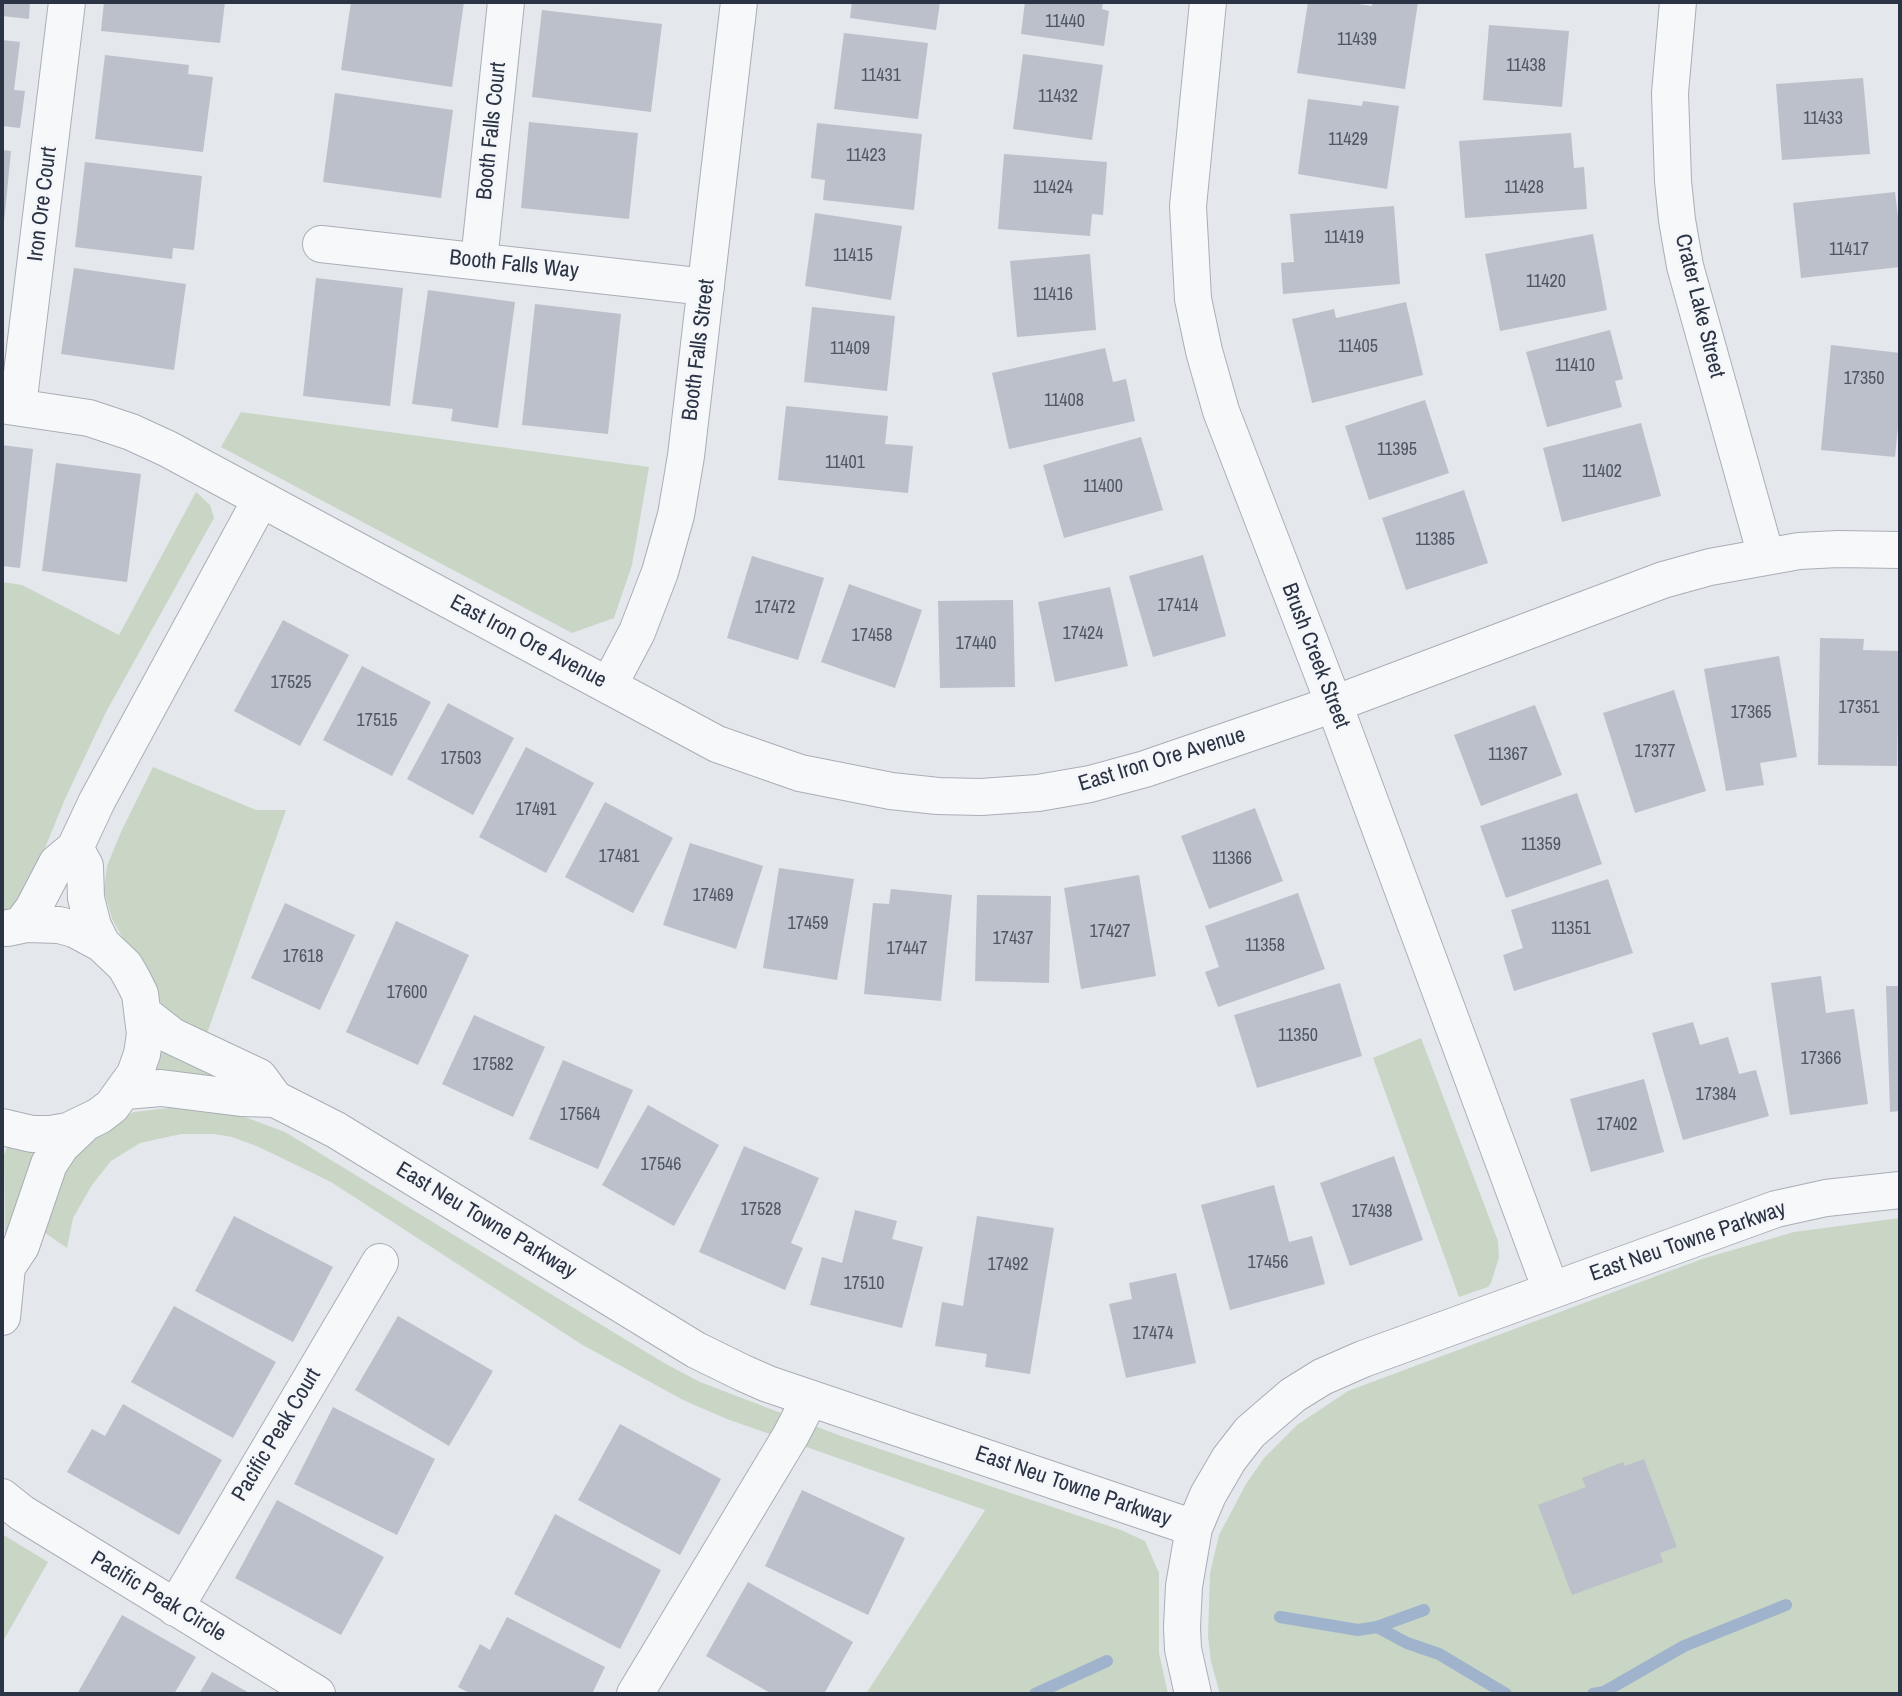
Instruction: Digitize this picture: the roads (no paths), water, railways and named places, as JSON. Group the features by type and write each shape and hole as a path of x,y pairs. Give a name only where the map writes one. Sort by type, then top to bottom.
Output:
{"street":[{"name":"Iron Ore Court","path":"10,406 67,2"},
{"name":"Booth Falls Court","path":"479,261 506,2"},
{"name":"Booth Falls Street","path":"609,685 637,632 660,572 676,515 686,456 739,2"},
{"name":"Brush Creek Street","path":"1208,2 1188,206 1189,255 1193,299 1221,411 1334,704 1551,1290"},
{"name":"Crater Lake Street","path":"1678,2 1670,93 1677,220 1685,266 1766,556"},
{"name":"Booth Falls Way","path":"321,244 706,287"},
{"name":"East Iron Ore Avenue","path":"10,406 89,418 131,432 717,744 800,773 891,791 981,797 1038,793 1090,784 1145,769 1334,704 1663,580 1766,556 1838,549 1900,550"},
{"path":"11,928 33,909 57,863 75,848 97,801 261,499"},
{"path":"75,848 85,866 86,898 93,926 102,944"},
{"path":"2,1127 41,1134 68,1131 112,1106 125,1091 142,1054 145,1034 144,1014 133,980 125,966 102,944 67,927 43,923 11,928"},
{"name":"East Neu Towne Parkway","path":"144,1014 172,1036 259,1077 275,1099"},
{"name":"East Neu Towne Parkway","path":"125,1091 161,1088 275,1099 336,1130 696,1350 768,1384 1194,1528 1208,1495 1229,1459 1250,1432 1293,1395 1322,1377 1363,1359 1776,1209 1826,1198 1900,1190"},
{"path":"2,1317 5,1262 21,1246 49,1164 61,1146 84,1124"},
{"name":"Pacific Peak Court","path":"175,1608 380,1262"},
{"path":"635,1694 810,1398"},
{"name":"Pacific Peak Circle","path":"2,1497 22,1513 317,1694"},
{"path":"1193,1694 1182,1627 1186,1572 1194,1528"}],"waterway":[{"path":"1593,1694 1604,1692 1684,1646 1786,1605"},
{"path":"1280,1617 1358,1630 1377,1627 1424,1610"},
{"path":"1377,1627 1407,1643 1439,1654 1506,1694"},
{"path":"1035,1694 1107,1661"}]}
